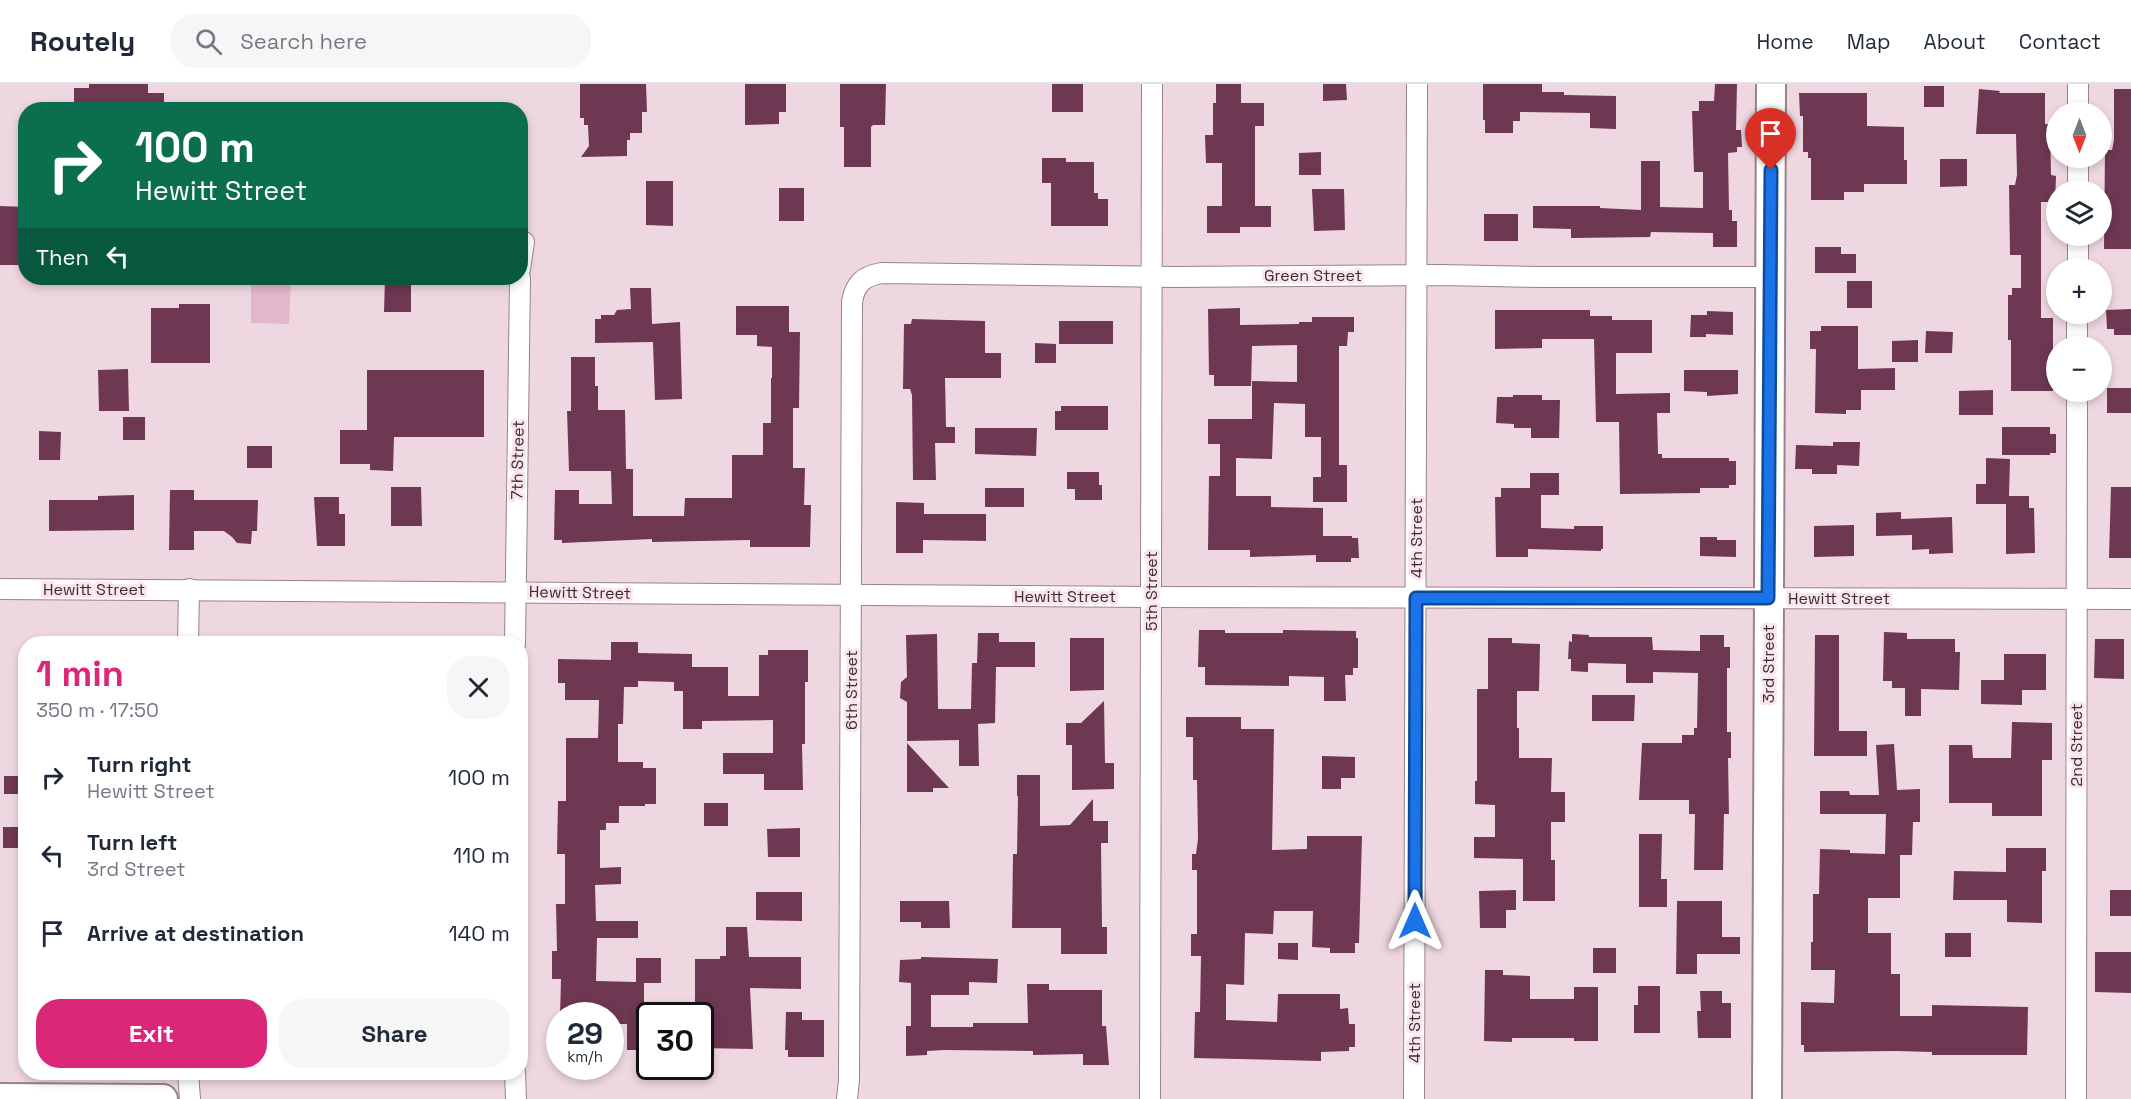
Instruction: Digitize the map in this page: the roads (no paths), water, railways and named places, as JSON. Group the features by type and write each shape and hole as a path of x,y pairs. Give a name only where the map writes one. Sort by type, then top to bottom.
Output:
{"street":[{"name":"5th Street","path":"1150,1099 1152,84"},
{"name":"4th Street","path":"1414,1099 1417,84"},
{"name":"3rd Street","path":"1767,1099 1771,84"},
{"path":"2078,84 2078,102"},
{"name":"Green Street","path":"859,283 872,274 882,273 1770,277"},
{"name":"6th Street","path":"848,1099 852,302 854,291 859,283"},
{"name":"7th Street","path":"515,636 520,285"},
{"name":"2nd Street","path":"2076,1099 2077,402"},
{"name":"Hewitt Street","path":"0,588 1151,597 2131,599"},
{"path":"188,636 189,588"},
{"path":"189,1080 190,1099"},
{"path":"515,1080 516,1099"},
{"path":"0,1098 163,1099"}]}
